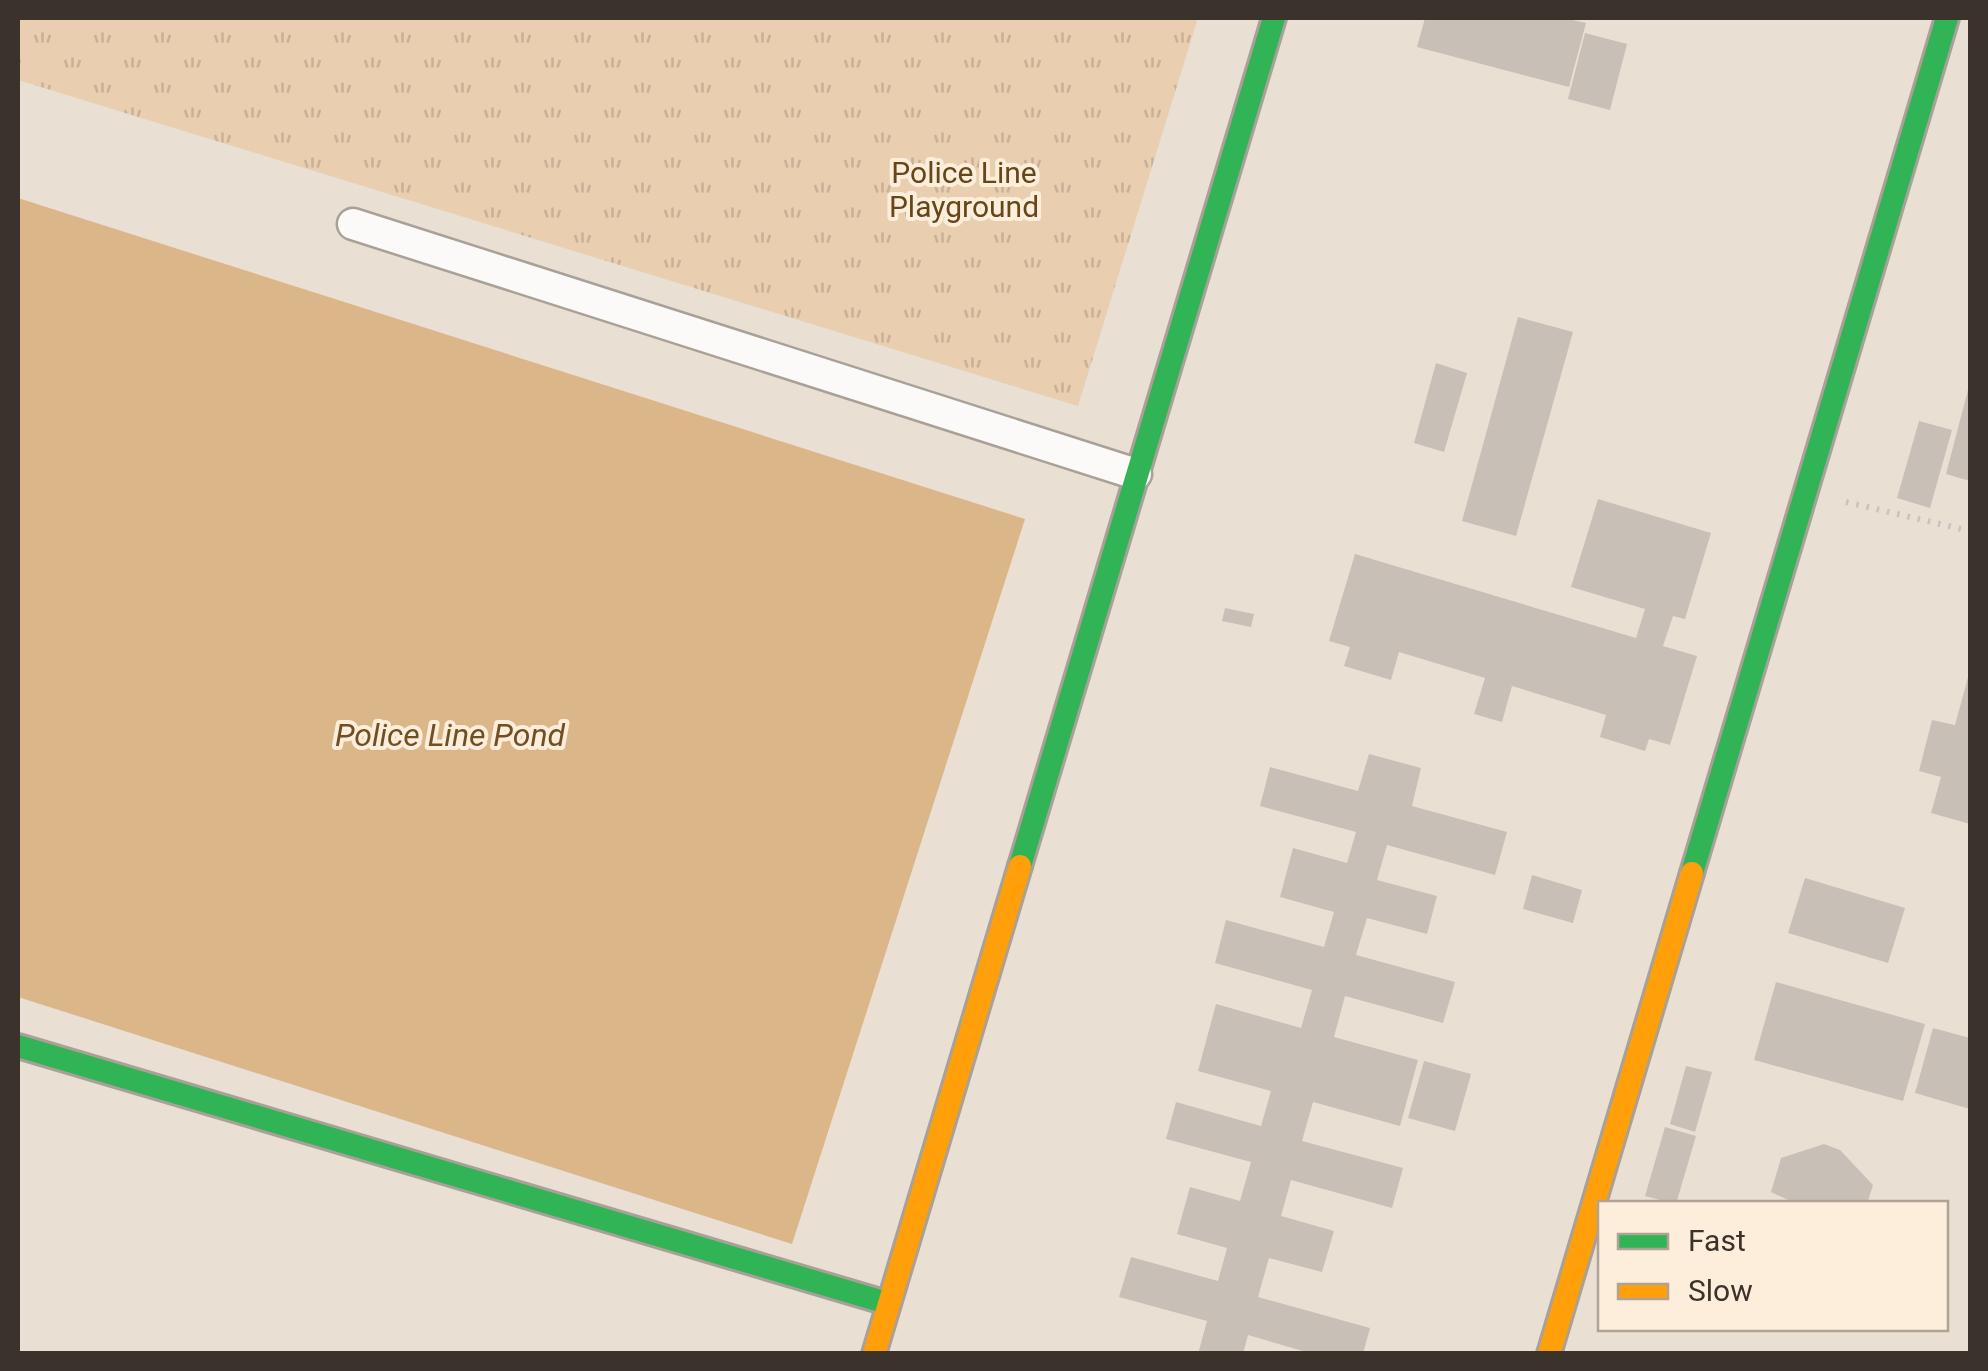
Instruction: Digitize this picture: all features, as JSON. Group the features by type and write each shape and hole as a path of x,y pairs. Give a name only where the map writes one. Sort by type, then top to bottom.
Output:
{"street":[{"path":"874,1354 886,1303 1274,18"},
{"path":"1548,1354 1947,18"},
{"path":"353,224 1136,474"},
{"path":"18,1046 886,1303"}],"path":[{"path":"1806,492 1970,531"}],"green space":[{"name":"Police Line Playground","path":"18,18 1198,18 1078,406 18,80"}],"water":[{"name":"Police Line Pond","path":"18,198 1025,519 792,1244 18,997"}],"building":[{"path":"1425,18 1563,18 1586,23 1569,87 1417,47"},
{"path":"1585,33 1627,44 1610,110 1568,99"},
{"path":"1518,317 1573,332 1516,536 1462,521"},
{"path":"1436,363 1467,373 1444,452 1414,443"},
{"path":"1970,386 1970,481 1946,474"},
{"path":"1919,421 1952,430 1930,508 1897,498"},
{"path":"1598,499 1711,533 1685,619 1673,616 1663,646 1697,656 1670,745 1649,739 1645,751 1600,737 1606,715 1512,686 1502,722 1474,714 1485,678 1399,652 1391,680 1344,666 1350,647 1329,641 1355,554 1636,638 1645,609 1571,587"},
{"path":"1225,608 1254,614 1251,627 1222,621"},
{"path":"1970,670 1970,824 1931,813 1941,777 1919,771 1932,720 1955,725"},
{"path":"1369,754 1421,768 1412,806 1507,832 1495,875 1387,845 1377,880 1437,896 1427,934 1367,918 1356,955 1455,982 1443,1023 1345,996 1334,1037 1418,1060 1400,1126 1313,1102 1302,1141 1403,1168 1392,1208 1291,1180 1281,1216 1334,1231 1322,1272 1269,1258 1258,1297 1370,1328 1363,1354 1313,1354 1248,1335 1243,1354 1198,1354 1207,1321 1119,1297 1131,1257 1218,1281 1227,1248 1177,1234 1190,1187 1240,1201 1251,1162 1166,1139 1176,1102 1261,1126 1271,1091 1198,1071 1216,1004 1301,1028 1312,990 1215,963 1226,920 1324,947 1334,912 1280,897 1293,848 1347,863 1356,832 1260,806 1270,767 1358,791"},
{"path":"1532,875 1582,890 1573,923 1523,909"},
{"path":"1805,878 1905,908 1888,963 1788,933"},
{"path":"1776,982 1925,1024 1903,1101 1754,1060"},
{"path":"1933,1028 1970,1038 1970,1109 1915,1093"},
{"path":"1424,1061 1471,1074 1455,1131 1408,1118"},
{"path":"1686,1066 1712,1072 1695,1132 1670,1124"},
{"path":"1665,1127 1696,1136 1677,1201 1645,1196"},
{"path":"1824,1144 1840,1150 1873,1185 1868,1201 1790,1201 1771,1192 1781,1158"}],"traffic: fast":[{"path":"1020,866 1274,18"},
{"path":"1692,873 1947,18"},
{"path":"18,1046 887,1303"}],"traffic: slow":[{"path":"874,1354 1020,866"},
{"path":"1549,1354 1692,873"}]}
